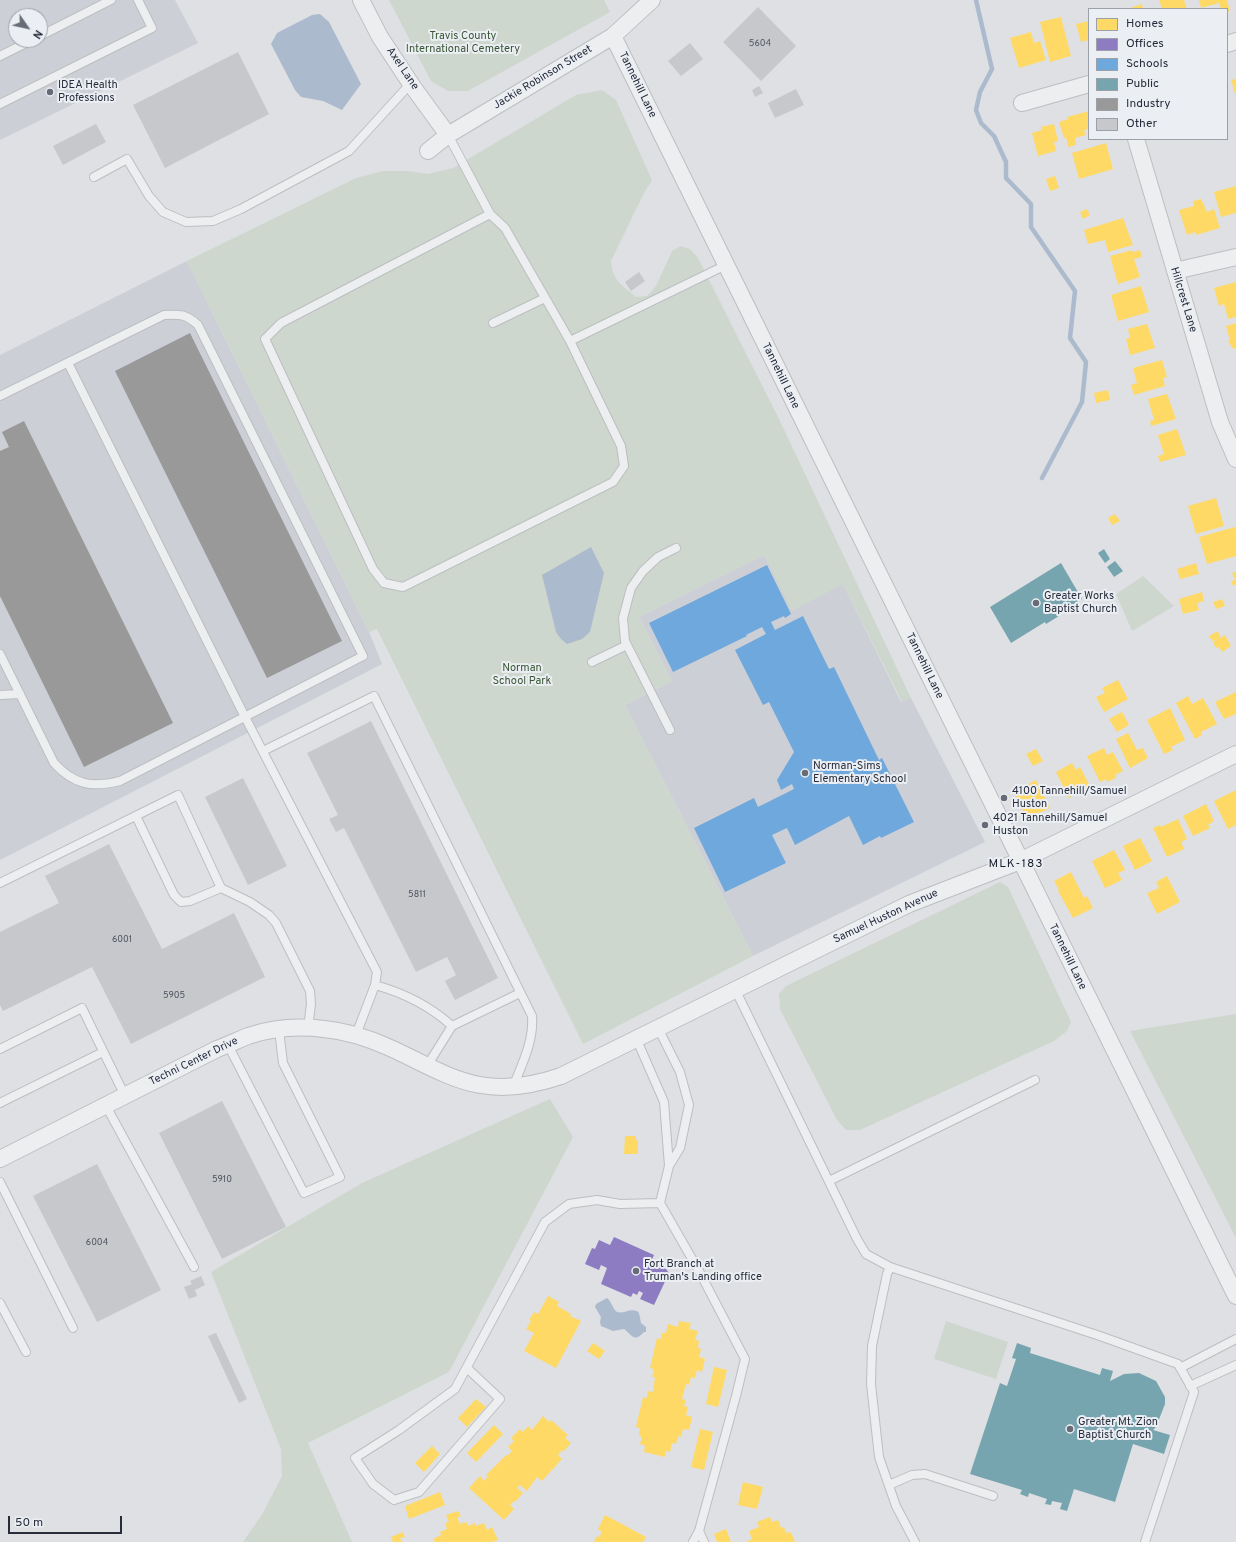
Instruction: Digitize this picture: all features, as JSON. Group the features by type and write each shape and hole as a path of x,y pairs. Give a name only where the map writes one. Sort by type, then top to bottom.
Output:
{"street":[{"name":"Axel Lane","path":"361,0 380,37 448,135"},
{"name":"Jackie Robinson Street","path":"428,151 448,135 613,36 652,0"},
{"name":"Tannehill Lane","path":"613,36 1236,1296"},
{"path":"1022,103 1088,84"},
{"name":"Hillcrest Lane","path":"1136,140 1220,422 1236,459"},
{"path":"1175,271 1236,257"},
{"name":"Samuel Huston Avenue","path":"561,1076 909,904 1020,861 1236,754"},
{"name":"Techni Center Drive","path":"0,1159 217,1049 228,1046 249,1036 279,1030 308,1028 324,1029 356,1035 387,1046 427,1066 456,1078 494,1087 530,1085 561,1076"}],"lane":[{"path":"48,32 111,0"},
{"path":"0,104 152,28 138,0"},
{"path":"0,56 16,48"},
{"path":"94,177 127,159 149,196 163,212 186,222 213,221 241,208 349,151 411,83"},
{"path":"448,135 490,214 505,228 570,341 621,446 624,466 613,482 403,587 384,583 373,569 265,339 281,323 490,214"},
{"path":"570,341 726,265"},
{"path":"493,324 545,298"},
{"path":"0,396 164,315 175,314 189,316 198,325 363,656 120,781 104,785 92,785 78,781 63,773 54,763 0,654"},
{"path":"68,363 245,717 377,972 375,985 356,1035"},
{"path":"670,730 625,641 623,618 631,588 643,571 658,557 676,548"},
{"path":"592,662 627,645"},
{"path":"0,695 20,694"},
{"path":"263,751 374,696 532,1016 529,1046 513,1087"},
{"path":"0,883 178,795 221,888 250,902 269,915 276,923 310,991 311,1004 308,1028"},
{"path":"136,816 174,895 181,902 190,902 221,888"},
{"path":"375,985 406,995 440,1015 452,1026"},
{"path":"735,989 857,1239 866,1254 890,1267 1121,1343 1178,1364 1194,1392 1145,1542"},
{"path":"427,1066 452,1026 520,993"},
{"path":"0,1049 82,1008 125,1096"},
{"path":"658,1028 680,1072 689,1105 680,1148 670,1166 660,1204 699,1271 745,1359 699,1530 693,1542"},
{"path":"228,1046 304,1193 340,1177 283,1063 279,1030"},
{"path":"636,1038 664,1102 670,1166"},
{"path":"0,1103 103,1052"},
{"path":"829,1181 1035,1080"},
{"path":"106,1106 194,1267"},
{"path":"0,1182 73,1328"},
{"path":"467,1368 500,1399 419,1492 394,1500 373,1484 355,1458 399,1430 455,1389 546,1222 569,1204 597,1200 620,1204 660,1204"},
{"path":"890,1267 887,1274 872,1346 871,1384 879,1457 896,1506 914,1542"},
{"path":"0,1303 26,1352"},
{"path":"1180,1368 1236,1339"},
{"path":"1190,1386 1236,1365"},
{"path":"889,1485 912,1475 926,1474 993,1496"},
{"path":"699,1530 704,1542"}],"shaded area":[{"name":"IDEA Health Professions","path":"0,0 175,0 198,43 0,140"},
{"path":"187,261 369,632 382,664 0,860 0,355"},
{"name":"Norman-Sims Elementary School","path":"764,555 843,584 901,702 911,698 985,842 753,956 625,705 672,681 639,617"}],"green space":[{"name":"Travis County International Cemetery","path":"389,0 604,0 610,12 468,91 448,91 431,81"},
{"name":"Norman School Park","path":"602,90 616,100 652,180 644,193 611,261 613,273 619,282 636,297 647,296 656,286 672,251 681,246 690,249 698,258 779,419 911,698 902,702 843,584 792,611 764,555 639,617 672,681 625,705 753,956 583,1044 377,629 369,632 187,261 356,178 383,171 408,171 428,174 453,168 576,95"},
{"path":"1143,576 1174,606 1132,631 1116,594"},
{"path":"1000,882 1008,887 1071,1022 1067,1031 1054,1041 860,1130 846,1130 837,1120 780,1009 779,994 786,986"},
{"path":"1236,1014 1236,1238 1130,1031"},
{"path":"550,1099 573,1137 449,1372 308,1443 352,1542 243,1542 263,1513 282,1476 281,1449 211,1272 362,1183"},
{"path":"946,1321 1008,1342 996,1379 934,1359"}],"water":[{"path":"320,14 329,22 361,84 342,110 323,101 301,97 295,90 271,44 277,33 312,15"},
{"path":"591,547 604,573 590,632 582,639 567,644 556,632 542,575"},
{"path":"607,1298 617,1312 631,1310 637,1311 639,1313 641,1323 646,1327 646,1332 638,1337 633,1337 624,1329 613,1331 601,1326 601,1317 595,1307 596,1304"}],"building: Homes":[{"path":"1159,0 1184,0 1187,8 1162,8"},
{"path":"1199,0 1227,0 1230,11 1228,12 1228,8 1221,8 1219,3 1201,8"},
{"path":"1142,4 1143,8 1130,8"},
{"path":"1061,17 1071,56 1050,62 1040,22"},
{"path":"1088,21 1088,40 1081,42 1076,24"},
{"path":"1031,32 1034,43 1040,41 1046,60 1019,68 1010,38"},
{"path":"1236,79 1236,97 1231,80"},
{"path":"1088,111 1088,129 1084,130 1086,135 1075,138 1076,145 1068,147 1066,137 1064,138 1059,122 1068,119 1067,117"},
{"path":"1054,124 1058,141 1054,142 1056,151 1038,156 1032,133 1042,130 1041,127"},
{"path":"1106,143 1113,169 1079,179 1072,153"},
{"path":"1055,176 1059,188 1050,191 1046,179"},
{"path":"1236,186 1236,213 1221,217 1214,192"},
{"path":"1201,199 1207,212 1214,209 1220,228 1196,235 1195,232 1187,235 1179,210 1194,206 1193,201"},
{"path":"1087,209 1090,215 1083,219 1080,212"},
{"path":"1123,218 1133,245 1108,252 1105,240 1088,244 1084,230"},
{"path":"1132,250 1132,252 1140,250 1142,257 1134,259 1140,277 1118,284 1110,256"},
{"path":"1236,282 1236,317 1228,319 1224,304 1219,306 1214,288"},
{"path":"1141,286 1149,312 1118,321 1111,295"},
{"path":"1236,323 1236,348 1233,349 1228,341 1230,340 1226,326"},
{"path":"1147,324 1155,348 1130,355 1126,339 1130,338 1128,329"},
{"path":"1162,360 1167,377 1163,378 1165,386 1134,395 1131,385 1137,383 1133,368"},
{"path":"1108,390 1110,400 1096,403 1094,393"},
{"path":"1167,394 1176,419 1151,426 1150,421 1154,420 1148,399"},
{"path":"1177,429 1186,455 1160,462 1158,456 1164,454 1158,435"},
{"path":"1216,498 1224,526 1196,534 1188,506"},
{"path":"1115,514 1120,521 1112,525 1108,518"},
{"path":"1235,527 1236,556 1207,564 1199,537"},
{"path":"1196,563 1199,574 1180,579 1177,569"},
{"path":"1236,572 1236,584 1233,586 1231,581 1235,580 1232,573"},
{"path":"1202,592 1204,601 1197,603 1199,610 1183,614 1179,599"},
{"path":"1222,599 1225,606 1216,609 1213,602"},
{"path":"1218,631 1220,638 1225,635 1231,646 1222,652 1219,647 1216,648 1213,642 1217,639 1212,641 1209,636"},
{"path":"1118,680 1128,699 1104,712 1096,697 1105,693 1102,688"},
{"path":"1236,692 1236,714 1224,719 1215,702"},
{"path":"1188,696 1192,704 1203,698 1217,724 1201,732 1202,735 1195,739 1176,703"},
{"path":"1170,708 1185,740 1171,747 1173,750 1164,754 1147,720"},
{"path":"1122,712 1129,725 1117,732 1109,719"},
{"path":"1128,733 1137,750 1143,748 1148,758 1130,768 1116,739"},
{"path":"1104,748 1107,755 1113,752 1123,771 1115,775 1116,778 1107,782 1106,779 1100,782 1087,756"},
{"path":"1036,749 1043,761 1033,766 1026,754"},
{"path":"1072,763 1076,770 1080,767 1090,786 1069,798 1056,772"},
{"path":"1036,780 1050,808 1024,820 1021,815 1024,813 1013,792"},
{"path":"1236,790 1236,825 1228,829 1214,801"},
{"path":"1206,804 1214,821 1208,825 1210,828 1193,836 1183,816"},
{"path":"1178,819 1187,839 1181,842 1184,849 1167,857 1153,828 1160,825 1161,827"},
{"path":"1140,838 1152,861 1135,870 1123,846"},
{"path":"1114,850 1125,870 1118,873 1122,880 1105,888 1092,861"},
{"path":"1071,872 1084,898 1087,896 1093,908 1073,918 1054,881"},
{"path":"1167,876 1180,902 1157,914 1147,893 1159,888 1156,882"},
{"path":"625,1136 636,1136 636,1140 638,1140 638,1154 624,1154"},
{"path":"548,1296 559,1302 557,1306 571,1314 570,1316 581,1321 556,1368 524,1351 534,1333 526,1329 531,1321 529,1320 534,1312 538,1314"},
{"path":"679,1321 691,1323 689,1329 698,1331 695,1340 699,1341 698,1348 701,1349 699,1357 705,1359 702,1372 697,1370 695,1378 691,1377 689,1385 686,1384 682,1399 686,1400 684,1406 688,1407 686,1415 692,1417 689,1430 683,1429 681,1437 678,1436 676,1444 672,1443 670,1452 666,1451 665,1457 644,1452 645,1446 640,1444 642,1437 639,1436 640,1428 636,1427 643,1397 647,1398 648,1391 653,1392 655,1377 652,1377 654,1369 650,1368 657,1338 661,1339 662,1333 666,1333 668,1324 678,1327"},
{"path":"593,1343 605,1351 599,1359 587,1351"},
{"path":"714,1367 727,1370 718,1407 706,1404"},
{"path":"476,1399 486,1407 467,1427 458,1418"},
{"path":"543,1416 549,1422 551,1420 568,1435 565,1438 571,1443 558,1455 562,1459 542,1481 537,1477 527,1491 520,1485 517,1488 523,1493 510,1505 514,1509 504,1520 469,1488 480,1476 484,1481 488,1476 486,1475 512,1451 508,1447 514,1441 511,1438 520,1429 523,1432 528,1426 532,1430"},
{"path":"494,1425 503,1434 476,1462 467,1453"},
{"path":"700,1429 713,1432 704,1470 691,1467"},
{"path":"432,1446 440,1454 424,1472 415,1463"},
{"path":"743,1482 763,1487 757,1509 738,1505"},
{"path":"440,1492 445,1505 409,1519 405,1506"},
{"path":"458,1511 461,1516 457,1518 460,1524 467,1522 468,1526 475,1523 476,1526 484,1523 487,1530 492,1527 498,1540 492,1542 435,1542 433,1539 441,1535 440,1532 447,1529 445,1523 449,1522 446,1515"},
{"path":"605,1515 646,1537 643,1542 594,1542 597,1536 599,1537 602,1532 598,1529"},
{"path":"770,1517 772,1522 778,1520 781,1528 784,1527 786,1533 791,1532 795,1542 746,1542 752,1539 749,1531 759,1527 757,1522"},
{"path":"726,1529 731,1542 717,1542 714,1534"},
{"path":"403,1532 405,1537 400,1538 402,1542 393,1542 391,1537"}],"building: Offices":[{"name":"Fort Branch at Truman's Landing office","path":"614,1237 654,1255 650,1264 666,1269 669,1273 654,1305 640,1299 643,1293 639,1291 637,1295 633,1293 631,1297 601,1284 607,1268 601,1265 599,1270 585,1264 592,1248 595,1249 599,1240 610,1245"}],"building: Schools":[{"path":"767,565 791,614 785,618 784,616 771,622 775,630 803,616 829,669 834,667 879,760 882,758 914,822 881,838 880,836 863,845 849,816 795,845 787,828 772,835 786,863 725,892 694,828 754,798 758,807 794,789 792,784 781,790 777,780 794,752 769,702 763,705 735,650 766,634 762,627 746,635 747,636 673,672 649,623"}],"building: Public":[{"path":"1104,549 1110,559 1105,563 1098,553"},
{"path":"1115,561 1123,571 1114,577 1107,567"},
{"name":"Greater Works Baptist Church","path":"1061,563 1082,599 1057,614 1059,616 1046,624 1045,622 1011,643 990,607"},
{"name":"Greater Mt. Zion Baptist Church","path":"1017,1343 1031,1348 1030,1353 1100,1375 1102,1368 1113,1371 1110,1381 1124,1374 1139,1373 1156,1381 1165,1397 1165,1404 1156,1427 1153,1430 1170,1435 1164,1454 1133,1444 1115,1502 1074,1489 1067,1511 1060,1509 1062,1503 1052,1501 1051,1505 1045,1504 1047,1499 1029,1493 1028,1497 1020,1494 1022,1490 970,1474 1000,1383 1007,1386 1016,1359 1012,1358"}],"building: Industry":[{"path":"190,333 342,641 267,678 115,371"},
{"path":"24,421 173,723 84,767 0,596 0,451 9,447 2,432"}],"building: Other":[{"path":"758,7 796,46 761,81 723,42"},
{"path":"690,43 703,59 681,76 668,61"},
{"path":"238,52 269,114 165,168 133,105"},
{"path":"759,86 763,93 755,97 752,90"},
{"path":"796,89 804,105 775,118 768,103"},
{"path":"96,124 106,142 63,165 53,146"},
{"path":"639,272 645,281 631,291 625,282"},
{"path":"371,721 498,978 455,1000 445,981 456,975 447,957 416,972 344,828 336,832 329,819 338,815 307,753"},
{"path":"243,778 287,866 248,885 205,797"},
{"path":"109,844 162,949 234,913 265,977 131,1044 92,967 3,1011 0,1005 0,932 59,903 45,876"},
{"path":"222,1101 286,1227 222,1259 159,1133"},
{"path":"97,1164 161,1290 97,1322 33,1196"},
{"path":"201,1276 205,1285 195,1290 197,1296 189,1299 184,1287 192,1284 190,1281"},
{"path":"216,1333 247,1399 239,1403 208,1336"}],"waterway":[{"path":"976,0 992,69 980,92 976,110 981,123 994,136 1006,162 1006,178 1031,204 1031,227 1075,291 1070,338 1086,362 1082,402 1042,478"}],"place":[{"name":"IDEA Health Professions","path":"50,92"},
{"name":"Greater Works Baptist Church","path":"1036,603"},
{"name":"Norman-Sims Elementary School","path":"805,773"},
{"name":"4100 Tannehill/Samuel Huston","path":"1004,798"},
{"name":"4021 Tannehill/Samuel Huston","path":"985,825"},
{"name":"Fort Branch at Truman's Landing office","path":"636,1271"},
{"name":"Greater Mt. Zion Baptist Church","path":"1070,1429"}],"district":[{"name":"MLK-183","path":"1016,865"}]}
